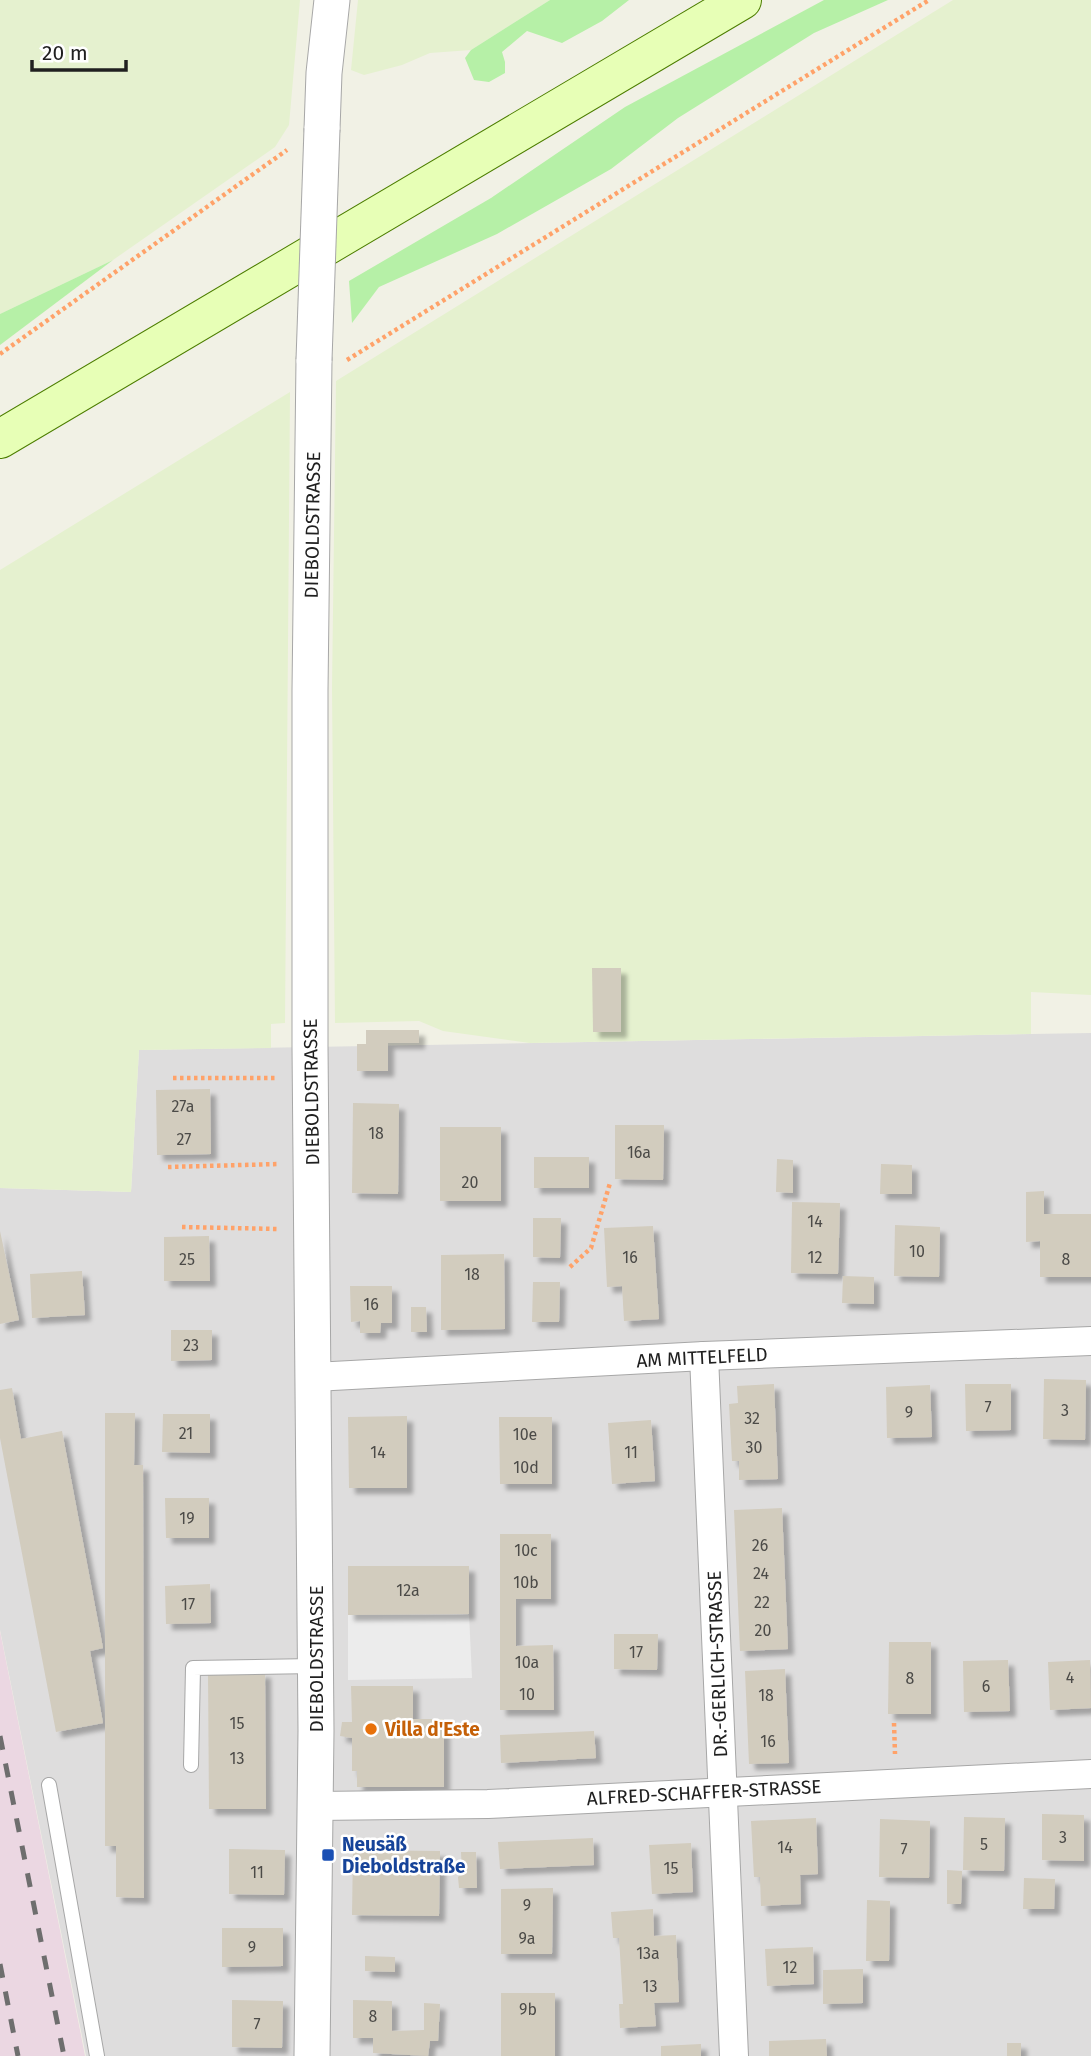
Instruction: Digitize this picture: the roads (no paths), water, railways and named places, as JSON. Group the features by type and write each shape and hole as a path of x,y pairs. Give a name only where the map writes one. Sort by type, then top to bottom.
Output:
{"main road":[{"path":"0,439 742,0"}],"street":[{"name":"DIEBOLDSTRASSE","path":"312,2056 316,1666 310,1078 310,690 314,371 324,73 332,0"},
{"name":"AM MITTELFELD","path":"314,1377 704,1356 1091,1341"},
{"name":"DR.-GERLICH-STRASSE","path":"704,1356 734,2056"},
{"name":"ALFRED-SCHAFFER-STRASSE","path":"316,1806 488,1804 1091,1774"}],"lane":[{"path":"191,1765 193,1668 316,1666"},
{"path":"49,1786 97,2056"}],"railway":[{"path":"0,1736 64,2056"},
{"path":"0,1964 18,2056"}],"place":[{"name":"Villa d'Este","path":"371,1729"},
{"name":"Neusäß Dieboldstraße","path":"328,1855"}]}
